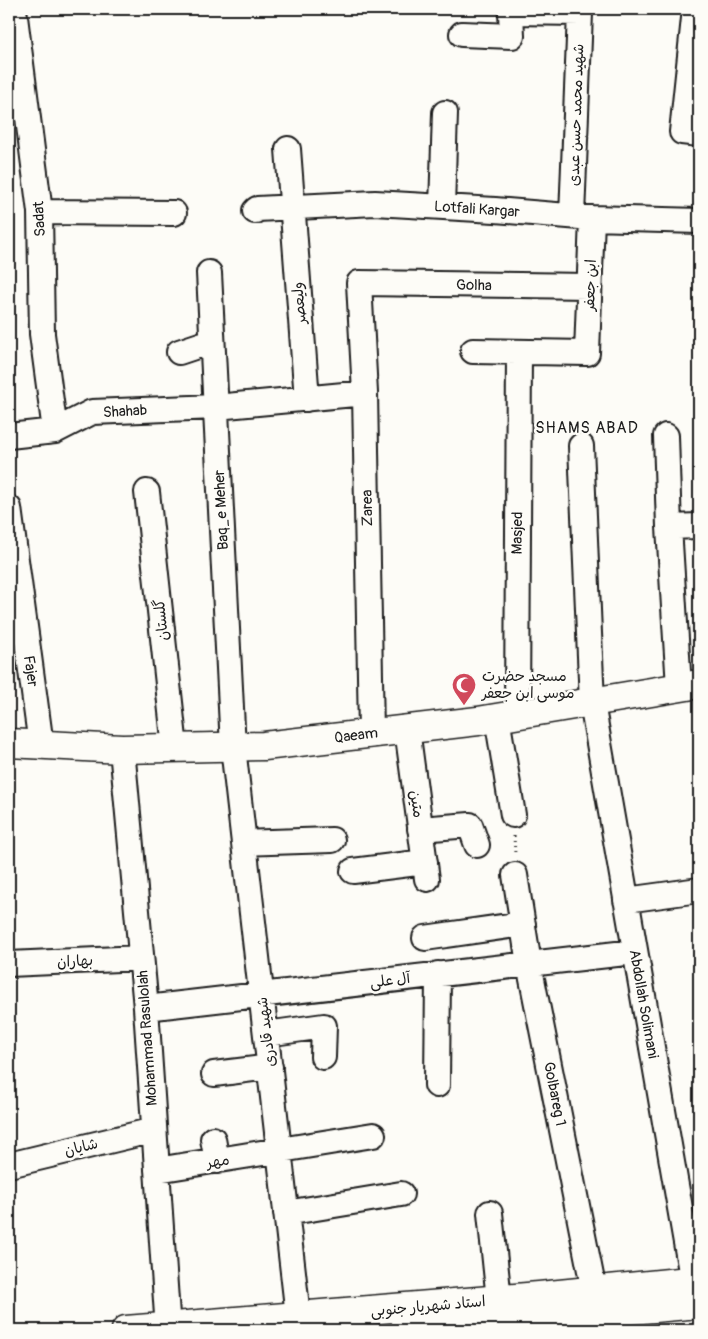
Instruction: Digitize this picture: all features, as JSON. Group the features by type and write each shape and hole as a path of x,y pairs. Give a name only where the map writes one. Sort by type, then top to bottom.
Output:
{"street":[{"name":"Sadat","path":"14,9 40,212 42,334 55,431"},
{"path":"462,34 512,36 511,10"},
{"name":"شهید محمد حسن عبدی","path":"511,10 580,13 582,217"},
{"path":"694,18 682,132 699,134"},
{"path":"442,207 444,113"},
{"name":"ولیعصر","path":"288,149 307,398"},
{"name":"Lotfali Kargar","path":"255,211 257,209 374,203 582,217 699,221"},
{"path":"40,212 174,213"},
{"name":"ابن جعفر","path":"519,352 587,353 590,286 582,217"},
{"name":"Baq_e Meher","path":"209,273 233,747"},
{"name":"Golha","path":"360,283 590,286"},
{"name":"Zarea","path":"360,283 371,733"},
{"path":"179,352 212,342"},
{"path":"473,352 519,352"},
{"name":"Masjed","path":"513,815 507,716 519,352"},
{"path":"307,398 364,393"},
{"name":"Shahab","path":"9,436 55,431 92,412 216,407 307,398"},
{"path":"666,436 669,528 689,686"},
{"name":"Abdollah Solimani","path":"580,446 592,703 634,952 697,1292"},
{"name":"گلستان","path":"147,492 175,748"},
{"name":"Fajer","path":"9,508 41,745"},
{"path":"669,528 699,526"},
{"name":"Qaeam","path":"9,743 122,749 264,746 507,716 689,686"},
{"name":"متین","path":"353,871 426,871 407,729"},
{"name":"شهید قادری","path":"233,747 298,1316"},
{"name":"Mohammad Rasulolah","path":"122,749 146,1008 168,1329"},
{"path":"420,830 470,825 477,845"},
{"path":"244,843 332,840"},
{"name":"Golbareg 1","path":"516,875 529,964 595,1302"},
{"path":"626,900 699,890"},
{"path":"425,938 523,924"},
{"name":"آل علی","path":"146,1008 634,952"},
{"name":"بهاران","path":"9,964 141,958"},
{"path":"437,1085 438,974"},
{"path":"266,1034 324,1026 323,1056"},
{"path":"214,1074 270,1067"},
{"name":"شایان","path":"9,1165 154,1130"},
{"name":"مهر","path":"157,1170 215,1150 279,1151 373,1135"},
{"path":"286,1213 402,1194"},
{"path":"490,1213 498,1311"},
{"name":"استاد شهریار جنوبی","path":"126,1330 168,1329 298,1316 498,1311 697,1292"},
{"name":"استاد شهریار جنوبی","path":"404,1330 498,1311"}],"path":[{"path":"513,815 516,875"}],"place":[{"name":"مسجد حضرت موسی ابن جعفر","path":"464,706"}],"district":[{"name":"SHAMS ABAD","path":"587,427"}]}
